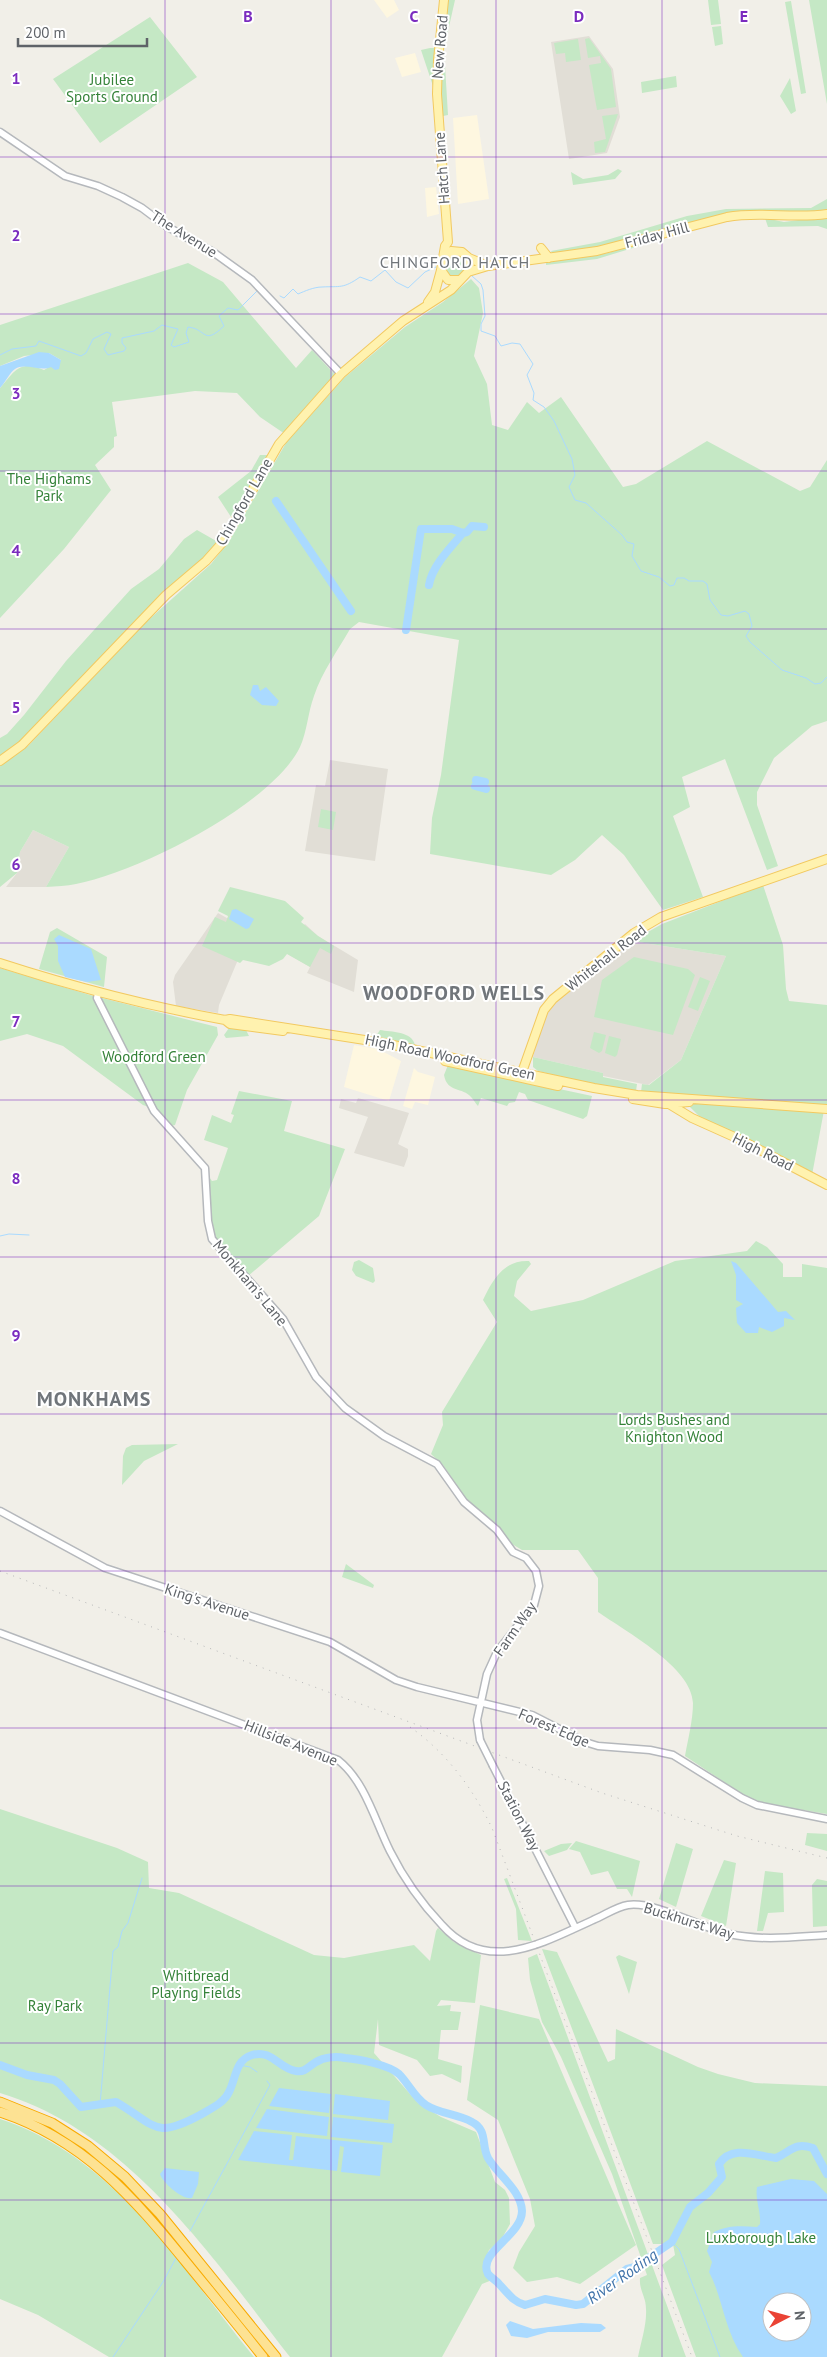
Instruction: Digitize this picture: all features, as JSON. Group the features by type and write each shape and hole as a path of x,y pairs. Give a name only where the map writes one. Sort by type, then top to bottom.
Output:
{"highway":[{"path":"0,2102 52,2123 88,2146 126,2177 160,2214 276,2357"},
{"path":"0,2112 52,2135 80,2152 116,2182 146,2212 263,2357"}],"main road":[{"name":"New Road","path":"437,94 438,60 444,0"},
{"name":"Hatch Lane","path":"437,94 448,242 442,265"},
{"name":"Friday Hill","path":"464,276 488,266 618,246 732,216 807,216 827,214"},
{"path":"448,242 456,251"},
{"path":"541,248 549,258"},
{"path":"469,258 470,264 464,276 448,280 442,265 448,253 456,251 464,253 469,258 488,266"},
{"name":"Chingford Lane","path":"423,307 435,292 442,265"},
{"name":"Chingford Lane","path":"0,761 22,745 166,595 206,561 222,543 279,444 341,374 423,307 451,290 464,276"},
{"name":"Whitehall Road","path":"521,1075 541,1017 548,1005 634,933 661,917 827,859"},
{"name":"High Road Woodford Green","path":"0,963 98,993 224,1020 230,1019 330,1033 521,1075 672,1100"},
{"path":"672,1100 827,1109"},
{"path":"672,1100 682,1103 694,1100"},
{"name":"High Road","path":"672,1100 698,1120 827,1185"},
{"name":"High Road","path":"682,1103 698,1120"}],"street":[{"name":"The Avenue","path":"0,132 65,176 122,197 142,208 166,226 213,252 252,280 341,374"},
{"name":"Monkham's Lane","path":"98,993 97,998 154,1111 205,1168 208,1221 212,1239 279,1314 316,1377 345,1408 384,1436 437,1464 464,1502 497,1530 513,1552 526,1558"},
{"name":"King's Avenue","path":"0,1511 105,1568 321,1639 344,1649 396,1680 417,1687"},
{"name":"Farm Way","path":"480,1702 487,1674 498,1652 526,1618 534,1605 538,1592 536,1571 526,1558"},
{"name":"Hillside Avenue","path":"0,1633 338,1760 356,1779 399,1867 442,1926 457,1940 475,1948 497,1953 529,1948"},
{"name":"Forest Edge","path":"417,1687 532,1715 585,1742 598,1746 650,1750 673,1755 742,1798 757,1805 827,1819"},
{"name":"Station Way","path":"480,1702 477,1720 480,1740 575,1928"},
{"name":"Buckhurst Way","path":"529,1948 632,1905 652,1907 711,1929 741,1936 771,1939 827,1935"}],"shaded area":[{"path":"374,0 394,0 399,10 387,18"},
{"path":"589,36 613,69 620,117 607,153 569,159 551,42"},
{"path":"415,53 421,72 402,77 395,58"},
{"path":"477,115 489,199 458,204 453,118"},
{"path":"436,187 439,214 427,217 425,188"},
{"path":"330,760 388,769 375,861 305,851 316,785 325,786"},
{"path":"33,830 69,847 46,887 6,887 17,873 20,852"},
{"path":"218,913 250,931 219,1005 218,1013 176,1006 173,982 175,975"},
{"path":"305,924 318,936 358,960 354,992 307,973 310,967 279,949"},
{"path":"632,941 726,956 681,1060 648,1085 603,1076 603,1073 533,1057 541,1027 551,1007"},
{"path":"354,1045 378,1049 401,1061 389,1101 344,1087"},
{"path":"414,1068 418,1072 435,1077 428,1105 415,1102 412,1109 403,1106"},
{"path":"358,1098 409,1113 398,1144 408,1149 408,1156 404,1167 354,1153 368,1117 339,1108 341,1099 356,1103"}],"green space":[{"path":"448,0 455,0 444,49 448,115 443,116 440,72"},
{"path":"708,0 718,0 721,24 711,25"},
{"path":"809,0 827,0 827,104"},
{"path":"791,1 806,93 801,94 785,2"},
{"name":"Jubilee Sports Ground","path":"150,17 197,77 100,143 53,79"},
{"path":"721,26 723,44 715,46 712,27"},
{"path":"589,38 611,69 616,107 597,110 589,65 601,63 600,56 588,58 585,39"},
{"path":"578,39 581,60 566,62 565,53 556,54 554,43"},
{"path":"436,48 434,89 421,50"},
{"path":"676,76 677,87 642,93 641,82"},
{"path":"790,78 796,111 791,114 780,96"},
{"path":"618,114 605,152 595,153 594,142 606,139 602,116"},
{"path":"618,169 622,171 615,179 573,185 571,172 583,179 608,175"},
{"path":"827,199 827,210 819,212 727,213 597,249 554,256 551,251 600,242 687,216 726,209 811,208"},
{"path":"827,216 827,229 818,226 768,227 765,218 784,222"},
{"path":"684,230 685,232 597,259 546,265 546,262 608,253"},
{"path":"458,253 468,262 463,272 454,279 449,278 445,272 448,256"},
{"name":"The Highams Park","path":"188,263 223,282 296,368 312,350 336,376 285,434 260,417 237,393 195,391 112,402 117,436 114,437 114,447 95,465 111,490 64,549 0,618 0,388 13,372 18,369 29,366 44,370 61,360 49,353 24,356 0,366 0,325"},
{"path":"471,279 479,288 483,313 474,356 487,384 492,425 508,430 527,402 539,413 561,397 623,487 636,484 707,441 800,491 810,487 827,460 827,721 812,726 774,758 757,792 757,805 778,866 767,870 725,759 682,777 690,807 673,816 703,897 663,910 624,855 602,835 575,860 551,875 430,854 432,818 441,775 459,640 359,622 350,629 321,678 312,702 300,747 285,769 262,791 233,813 201,833 133,866 102,877 65,886 46,887 69,847 33,830 20,852 17,873 0,887 0,766 28,746 145,623 211,564 229,541 286,443 344,378 405,327 443,302"},
{"path":"260,455 268,455 233,520 218,497 251,471"},
{"path":"197,530 218,542 218,545 186,575 21,744 0,756 0,738 7,734 24,715 66,661 131,589 159,569 184,539"},
{"path":"321,809 336,812 333,830 318,827"},
{"path":"763,885 783,945 786,989 789,1001 827,1005 827,1104 825,1105 812,1175 699,1116 688,1105 697,1102 697,1095 641,1092 642,1084 649,1085 681,1060 726,956 632,941 662,924"},
{"path":"230,887 285,901 304,918 301,922 334,946 331,954 320,948 310,967 287,954 283,959 269,966 243,960 240,963 202,946 215,917 226,922 228,916 218,911"},
{"path":"57,928 107,957 104,987 39,969 50,932"},
{"path":"634,957 688,969 695,975 673,1035 594,1017 602,980"},
{"name":"Woodford Green","path":"0,968 90,995 217,1027 218,1035 187,1090 175,1125 171,1126 157,1110 143,1105 63,1046 27,1034 0,1041"},
{"path":"700,977 710,981 698,1011 688,1007"},
{"path":"229,1028 246,1030 249,1036 226,1038 224,1035"},
{"path":"380,1030 406,1035 413,1040 415,1045 376,1036"},
{"path":"594,1032 606,1035 602,1051 599,1053 590,1048"},
{"path":"609,1036 621,1039 615,1057 605,1053"},
{"path":"533,1057 603,1073 603,1077 637,1084 636,1091 603,1087 538,1071 533,1067"},
{"path":"448,1065 592,1096 587,1116 583,1119 528,1100 525,1094 519,1092 515,1102 509,1103 507,1106 481,1098 478,1106 468,1094 448,1085 444,1075"},
{"path":"239,1091 292,1101 284,1131 345,1149 319,1216 248,1276 222,1247 212,1230 209,1207 209,1177 212,1181 217,1180 228,1148 204,1140 212,1115 231,1123 234,1115 231,1114"},
{"name":"Lords Bushes and Knighton Wood","path":"756,1241 767,1247 783,1264 783,1277 802,1277 802,1264 827,1268 827,1814 767,1804 745,1796 685,1756 693,1709 690,1690 682,1676 670,1663 598,1612 598,1578 578,1550 522,1550 512,1544 498,1525 469,1503 443,1465 431,1454 443,1425 442,1412 497,1322 483,1300 495,1278 506,1267 520,1262 529,1261 531,1264 517,1281 514,1296 531,1311 583,1300 675,1261 747,1251"},
{"path":"359,1260 373,1268 375,1281 373,1283 356,1276 352,1270 354,1262"},
{"path":"178,1444 144,1461 122,1485 123,1456 126,1448 132,1445"},
{"path":"346,1564 374,1585 373,1588 342,1577"},
{"path":"0,1809 117,1848 148,1862 149,1888 179,1893 314,1955 344,1958 414,1945 430,1961 438,1928 454,1942 481,1955 475,2003 441,2000 437,2006 451,2005 450,2011 461,2012 458,2030 441,2030 438,2059 462,2066 461,2083 442,2074 430,2076 417,2060 379,2045 378,2019 374,2053 418,2103 441,2117 476,2132 495,2182 505,2190 509,2198 510,2224 501,2240 489,2250 483,2266 492,2280 482,2284 442,2357 290,2357 198,2240 164,2202 127,2167 88,2136 46,2111 0,2093"},
{"path":"807,1833 827,1834 827,1851 805,1845"},
{"path":"576,1841 640,1861 632,1897 627,1889 617,1889 608,1871 591,1875 580,1852 569,1849"},
{"path":"572,1843 567,1850 549,1856 544,1851 561,1844"},
{"path":"676,1843 693,1849 676,1907 659,1899"},
{"path":"724,1860 736,1863 726,1926 701,1916"},
{"path":"765,1871 783,1873 784,1912 768,1913 763,1931 757,1931"},
{"path":"507,1878 532,1941 518,1940 516,1909 504,1879"},
{"path":"817,1879 827,1881 827,1926 813,1927 812,1885"},
{"path":"542,1949 557,1952 608,2062 615,2059 616,2029 698,2067 718,2074 755,2083 827,2086 827,2357 696,2357 662,2265 675,2255 673,2244 653,2244"},
{"path":"537,1954 686,2357 638,2357 646,2315 646,2304 640,2278 647,2275 612,2174 561,2057 542,2022 530,1980 528,1958"},
{"path":"619,1955 637,1962 629,1994 616,1957"},
{"path":"480,2005 539,2019 636,2245 580,2284 557,2277 527,2282 513,2268 519,2252 535,2226 530,2199 498,2120 467,2100"},
{"path":"0,2119 41,2136 78,2160 112,2188 143,2219 172,2253 254,2357 109,2357 38,2315 0,2299"}],"water":[{"path":"39,352 49,353 61,360 59,369 55,370 51,367 19,367 11,373 0,388 0,366"},
{"path":"253,685 258,685 260,691 266,687 279,701 276,706 262,705 250,695"},
{"path":"236,909 254,919 249,928 246,929 229,919 232,910"},
{"path":"59,935 91,949 101,980 87,982 65,977 58,961 58,946 54,939"},
{"path":"731,1261 736,1263 778,1312 786,1311 795,1320 784,1318 784,1326 772,1332 759,1327 758,1333 746,1333 737,1323 736,1308 743,1304 736,1300 736,1275"},
{"path":"279,2088 331,2094 329,2113 269,2106"},
{"path":"335,2094 390,2101 388,2120 333,2114"},
{"path":"267,2109 329,2117 327,2136 256,2128"},
{"path":"333,2117 394,2124 392,2143 331,2137"},
{"path":"254,2131 292,2135 289,2160 293,2160 296,2136 383,2145 380,2176 341,2172 344,2147 340,2146 337,2171 238,2160"},
{"path":"165,2168 199,2172 198,2184 192,2198 178,2194 165,2182 160,2174"},
{"name":"Luxborough Lake","path":"791,2179 814,2181 827,2194 827,2357 743,2357 732,2336 718,2292 709,2272 712,2262 707,2251 714,2232 730,2227 757,2227 760,2224 757,2187"},
{"path":"510,2321 533,2329 581,2323 601,2324 606,2328 600,2332 548,2332 527,2338 511,2336 506,2325"}],"waterway":[{"path":"448,266 463,268"},
{"path":"280,296 284,298 293,289 298,294 310,289 341,286 360,277 371,281 385,270 396,282 408,288 425,272 436,267"},
{"path":"472,276 481,284 483,290 485,316 481,324 481,331 495,336 501,346 512,343 520,344 533,364 527,375 534,393 533,400 544,407 554,421 572,459 575,475 569,487 575,500 586,503 622,535 627,542 634,544 632,556 641,571 659,577 670,586 674,585 677,578 684,578 689,581 703,581 707,584 710,600 721,615 728,616 745,611 749,614 752,626 746,636 750,642 782,670 806,678 815,684 821,683 827,677"},
{"path":"0,355 12,349 36,346 39,341 81,356 86,353 93,339 107,332 111,334 104,349 108,355 124,351 126,348 122,343 122,338 154,331 162,325 178,329 171,345 174,347 189,342 186,333 188,327 199,330 208,336 217,332 224,326 219,316 228,308 238,310 257,291"},
{"path":"276,501 351,611"},
{"path":"429,585 438,564 463,533 467,532 472,526 484,527"},
{"path":"406,630 421,529 452,529 463,533"},
{"path":"476,780 485,782"},
{"path":"475,786 486,789"},
{"path":"0,1236 9,1234 29,1235"},
{"path":"100,2105 113,1951 118,1947 122,1931 128,1923 142,1878"},
{"name":"River Roding","path":"0,2065 27,2075 54,2080 81,2107 116,2102 148,2123 164,2128 185,2123 220,2103 227,2096 239,2065 246,2057 252,2055 265,2055 285,2067 299,2071 304,2070 319,2060 334,2057 366,2061 388,2068 399,2074 426,2105 467,2119 480,2129 488,2158 518,2196 522,2211 520,2220 515,2228 489,2258 486,2266 488,2274 514,2299 525,2305 545,2299 576,2305 583,2304 627,2269 635,2267 672,2242 690,2207 708,2193 722,2177 719,2164 731,2154 745,2153 776,2158 793,2148 807,2146 813,2148 827,2174"},
{"path":"239,2065 250,2067 257,2072"},
{"path":"190,2231 270,2085 267,2081"},
{"path":"672,2242 679,2249 720,2357"},
{"path":"113,2357 163,2282 176,2258"}],"railway":[{"path":"0,1571 602,1793 737,1836 827,1858"},
{"path":"410,1727 436,1748 458,1773 476,1799 492,1828 692,2357"}],"district":[{"name":"CHINGFORD HATCH","path":"455,262"},
{"name":"WOODFORD WELLS","path":"454,993"},
{"name":"MONKHAMS","path":"94,1399"}],"park label":[{"name":"Whitbread Playing Fields","path":"196,1984"},
{"name":"Ray Park","path":"55,2006"}]}
